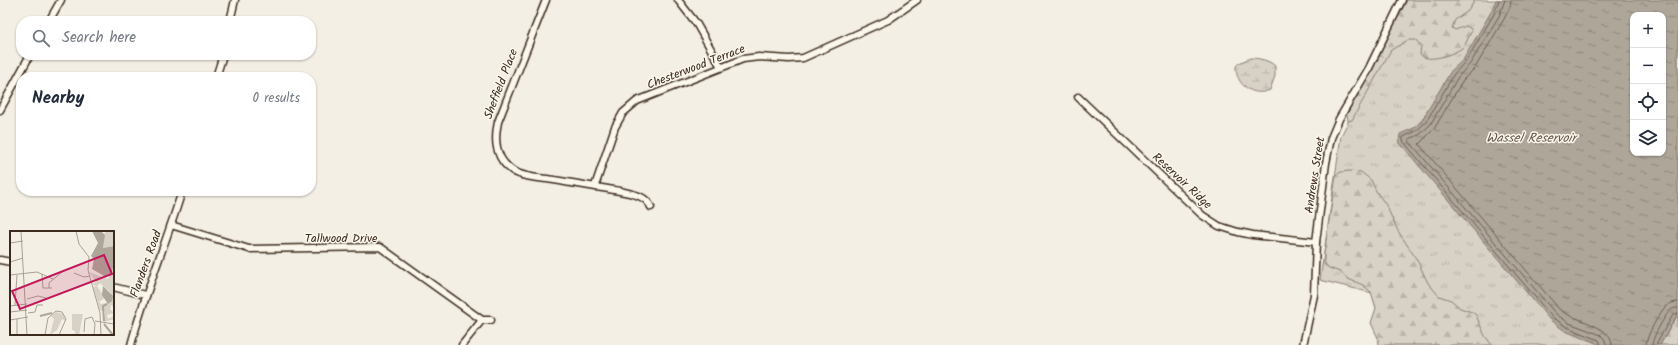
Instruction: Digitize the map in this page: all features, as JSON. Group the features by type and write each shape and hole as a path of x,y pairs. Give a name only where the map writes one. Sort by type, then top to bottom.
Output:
{"street":[{"path":"52,16 61,0"},
{"path":"231,16 235,0"},
{"name":"Sheffield Place","path":"546,0 498,122 495,138 497,150 502,160 513,171 527,176 594,186 640,196 648,200 652,207"},
{"path":"678,0 696,23 721,67"},
{"name":"Chesterwood Terrace","path":"594,186 615,127 622,113 637,101 743,59 759,57 789,59 803,58 888,20 917,0"},
{"name":"Andrews Street","path":"1303,345 1314,295 1316,242 1326,163 1331,138 1369,68 1402,0"},
{"path":"21,72 27,60"},
{"path":"218,72 221,60"},
{"path":"0,110 16,81"},
{"name":"Reservoir Ridge","path":"1078,97 1202,215 1219,226 1253,235 1316,242"},
{"name":"Flanders Road","path":"131,345 146,295 180,196"},
{"name":"Tallwood Drive","path":"171,225 248,250 380,247 482,320"},
{"path":"0,260 10,262"},
{"path":"114,287 146,295"},
{"path":"462,345 482,320 491,320"}],"green space":[{"path":"1407,0 1475,0 1468,11 1455,20 1452,28 1455,30 1466,26 1472,31 1462,48 1441,57 1423,57 1420,54 1421,46 1416,40 1408,40 1391,50 1352,120 1348,121 1347,114"},
{"name":"Wassel Reservoir","path":"1408,0 1678,0 1678,345 1386,345 1372,293 1320,280 1341,136"},
{"path":"1250,58 1270,62 1275,66 1275,76 1270,90 1264,92 1252,91 1246,88 1238,78 1236,66"},
{"path":"1341,172 1361,172 1371,180 1376,191 1386,205 1398,231 1417,260 1428,283 1439,296 1451,300 1460,308 1476,315 1485,336 1492,345 1379,345 1378,338 1371,323 1376,308 1371,292 1363,285 1348,279 1340,272 1329,268 1324,264 1324,254 1336,175"},
{"path":"1678,314 1678,345 1660,345"}],"water":[{"name":"Wassel Reservoir","path":"1496,0 1678,0 1678,314 1660,345 1601,345 1565,331 1550,320 1399,142 1400,134 1414,128 1422,120 1451,71 1463,60 1491,12"}]}
